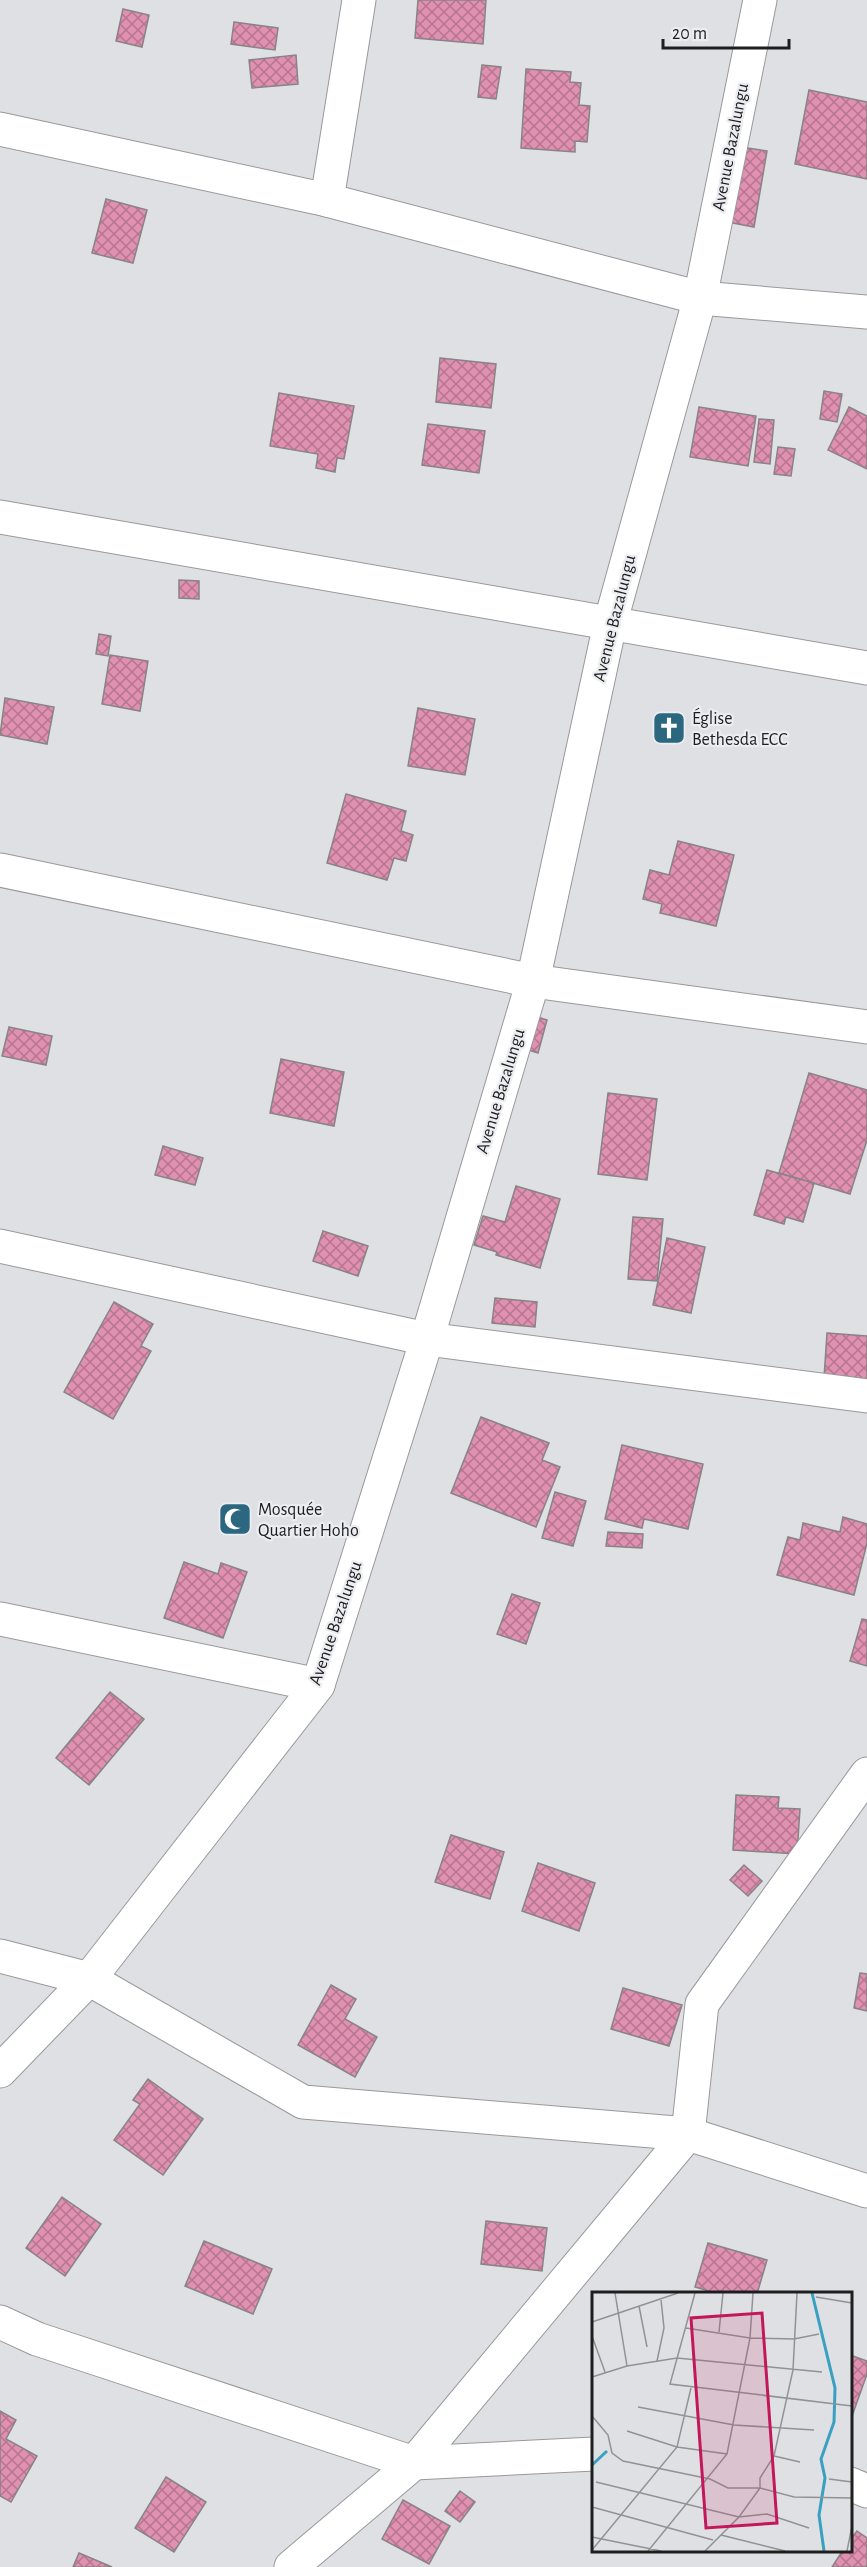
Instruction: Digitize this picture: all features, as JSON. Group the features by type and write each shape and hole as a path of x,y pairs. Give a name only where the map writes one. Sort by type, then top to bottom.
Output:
{"street":[{"path":"327,200 359,0"},
{"name":"Avenue Bazalungu","path":"0,2071 89,1979 318,1685 427,1339 533,981 610,624 700,298 760,0"},
{"path":"0,129 327,200 700,298 867,312"},
{"path":"0,517 867,668"},
{"path":"0,870 533,981 867,1027"},
{"path":"0,1245 427,1339 867,1396"},
{"path":"0,1619 318,1685"},
{"path":"291,2567 414,2463 688,2134 702,2004 867,1774"},
{"path":"0,1956 89,1979 303,2102 688,2134 867,2191"},
{"path":"0,2322 37,2339 414,2463 592,2454"},
{"path":"852,2485 867,2491"}],"building":[{"path":"418,0 486,0 483,44 415,38"},
{"path":"123,9 149,15 142,47 116,41"},
{"path":"234,22 278,28 275,50 231,44"},
{"path":"296,55 298,84 252,88 249,60"},
{"path":"482,65 501,67 496,99 478,97"},
{"path":"526,69 571,72 570,82 581,83 579,105 590,106 587,142 575,141 575,152 521,148"},
{"path":"809,90 867,102 867,179 795,164"},
{"path":"741,147 767,151 754,227 727,222"},
{"path":"106,199 147,210 133,263 92,253"},
{"path":"440,358 496,364 491,408 436,402"},
{"path":"824,391 842,394 837,422 820,419"},
{"path":"279,393 354,406 344,459 337,458 335,472 316,468 318,454 270,446"},
{"path":"699,407 756,416 748,466 690,457"},
{"path":"849,407 867,416 867,469 828,450"},
{"path":"759,419 774,420 770,464 754,462"},
{"path":"428,424 485,431 479,473 422,465"},
{"path":"778,447 795,449 791,476 774,474"},
{"path":"179,580 199,581 199,599 179,598"},
{"path":"99,634 111,636 108,656 96,654"},
{"path":"110,655 148,661 140,711 102,704"},
{"path":"5,698 54,707 47,744 0,735"},
{"path":"418,708 475,719 465,775 408,766"},
{"path":"346,794 406,811 401,831 413,835 406,861 394,858 387,880 327,863"},
{"path":"678,841 734,855 716,926 660,913 662,904 643,899 650,870 669,875"},
{"path":"525,1013 547,1020 538,1053 516,1046"},
{"path":"9,1027 52,1036 46,1065 2,1056"},
{"path":"281,1059 344,1072 334,1126 270,1113"},
{"path":"809,1073 867,1090 867,1140 850,1194 779,1173"},
{"path":"608,1093 657,1099 647,1180 598,1174"},
{"path":"163,1146 203,1158 195,1185 155,1175"},
{"path":"767,1170 814,1183 803,1222 786,1217 784,1224 754,1215"},
{"path":"516,1186 560,1199 540,1268 496,1255 497,1252 474,1245 483,1216 505,1222"},
{"path":"633,1217 663,1219 657,1281 628,1279"},
{"path":"323,1231 368,1246 358,1276 313,1261"},
{"path":"667,1238 705,1247 691,1313 653,1305"},
{"path":"495,1298 537,1302 535,1327 492,1323"},
{"path":"114,1302 153,1324 141,1346 151,1351 113,1419 64,1392"},
{"path":"827,1333 867,1336 867,1381 824,1378"},
{"path":"481,1417 549,1443 542,1460 560,1467 536,1527 451,1493"},
{"path":"622,1445 703,1464 688,1529 644,1519 642,1528 605,1519"},
{"path":"555,1492 586,1501 573,1546 542,1538"},
{"path":"843,1517 867,1524 867,1543 854,1595 777,1575 788,1537 800,1540 803,1523 840,1532"},
{"path":"608,1532 643,1534 642,1548 606,1546"},
{"path":"184,1562 218,1574 221,1563 247,1572 223,1638 164,1618"},
{"path":"512,1594 540,1603 526,1644 497,1634"},
{"path":"862,1619 867,1620 867,1666 850,1661"},
{"path":"110,1692 144,1719 89,1785 56,1758"},
{"path":"736,1795 779,1797 778,1808 800,1809 797,1854 733,1850"},
{"path":"451,1835 504,1852 490,1899 435,1882"},
{"path":"538,1863 595,1883 579,1931 522,1911"},
{"path":"744,1865 762,1881 748,1896 730,1880"},
{"path":"860,1973 867,1974 867,2011 854,2008"},
{"path":"331,1985 356,1999 345,2019 377,2037 355,2077 298,2045"},
{"path":"623,1988 682,2005 669,2046 611,2029"},
{"path":"148,2079 203,2119 163,2175 114,2140 140,2104 133,2100"},
{"path":"62,2197 101,2224 65,2276 26,2248"},
{"path":"486,2221 547,2228 542,2271 481,2264"},
{"path":"204,2241 272,2269 253,2314 185,2286"},
{"path":"708,2243 767,2260 758,2292 712,2292 695,2287"},
{"path":"852,2356 867,2361 867,2374 852,2416"},
{"path":"0,2411 16,2420 6,2439 37,2456 11,2502 0,2496"},
{"path":"166,2477 206,2502 174,2552 135,2528"},
{"path":"460,2491 475,2502 460,2522 445,2511"},
{"path":"403,2500 450,2526 429,2564 382,2539"},
{"path":"857,2531 867,2538 867,2567 832,2567 842,2552 852,2552 852,2537"},
{"path":"79,2553 112,2567 73,2567"}],"place":[{"name":"Église Bethesda ECC","path":"669,728"},
{"name":"Mosquée Quartier Hoho","path":"235,1519"}]}
